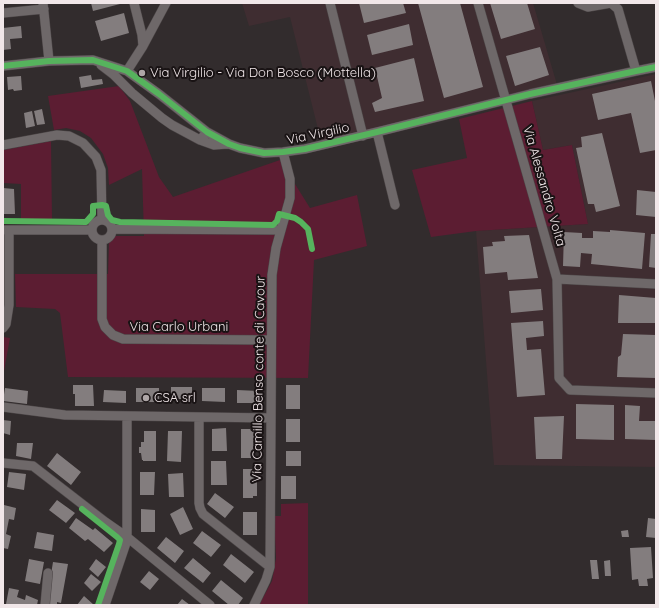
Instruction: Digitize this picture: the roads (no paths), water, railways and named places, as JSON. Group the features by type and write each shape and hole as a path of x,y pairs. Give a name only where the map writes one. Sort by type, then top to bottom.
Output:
{"street":[{"path":"134,3 145,36"},
{"path":"127,71 143,46 145,36 166,3"},
{"path":"330,3 363,136"},
{"name":"Via Alessandro Volta","path":"478,3 557,279 559,378 570,390 656,393"},
{"path":"578,3 588,7 611,3 618,9 636,71"},
{"path":"3,13 43,6 50,61"},
{"path":"93,60 114,74 132,93 172,125 200,140 214,145 229,144"},
{"name":"Via Virgilio","path":"3,66 50,61 93,60 127,71 207,132 229,144 264,153 305,149 506,100 656,67"},
{"path":"200,140 207,132"},
{"path":"377,132 395,205"},
{"path":"3,145 57,134 69,136 83,143 96,157 101,170 102,219"},
{"name":"Via Camillo Benso conte di Cavour","path":"254,605 266,580 270,567 272,275 274,258 290,198 290,179 283,152"},
{"path":"102,219 111,224 112,229 112,234 105,240 93,236 91,230 96,221 102,219"},
{"path":"112,229 281,230"},
{"path":"3,328 6,324 9,305 6,230 91,230"},
{"name":"Via Carlo Urbani","path":"102,240 102,319 105,327 113,335 122,339 272,340"},
{"path":"557,279 656,284"},
{"path":"3,407 65,415 271,418"},
{"path":"105,605 127,537 127,416"},
{"path":"199,417 200,508 203,514 270,567"},
{"path":"3,463 33,466 127,537 210,605"},
{"path":"113,527 120,526 127,522"},
{"path":"45,605 48,573"}],"place":[{"name":"Via Virgilio - Via Don Bosco (Mottella)","path":"142,73"},
{"name":"CSA srl","path":"146,398"}]}
